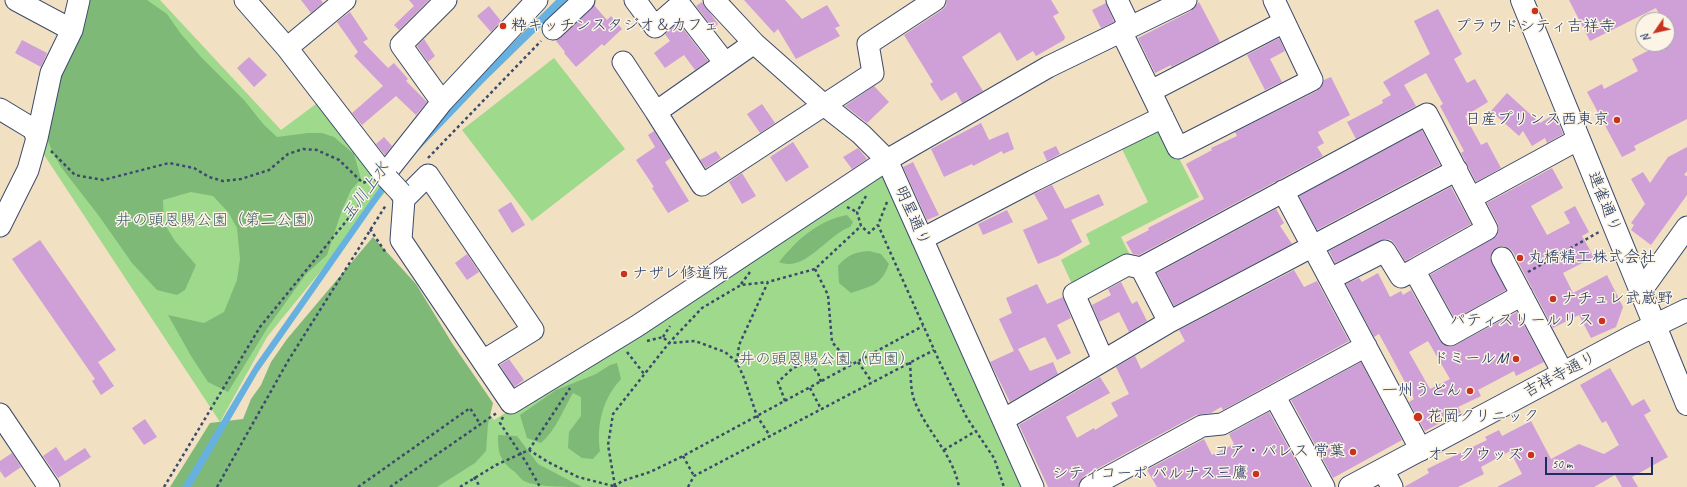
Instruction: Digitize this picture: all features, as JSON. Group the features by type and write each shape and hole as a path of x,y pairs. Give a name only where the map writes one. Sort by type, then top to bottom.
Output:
{"main road":[{"name":"連雀通り","path":"1522,0 1687,404"},
{"name":"吉祥寺通り","path":"1350,487 1387,478 1421,450 1563,373 1687,310"}],"street":[{"path":"16,0 72,30"},
{"path":"0,226 28,170 38,138 50,73 72,30 79,0"},
{"path":"245,0 286,48 394,189 401,240 512,403 637,326 887,160 1048,67 1186,0"},
{"path":"286,48 344,0"},
{"path":"442,102 401,45 446,0"},
{"path":"394,189 442,102 537,0"},
{"path":"553,29 584,0"},
{"path":"635,0 655,27 680,5 725,64"},
{"name":"明星通り","path":"714,0 754,43 824,105 861,134 887,160 1033,487"},
{"path":"623,62 702,186 873,73 868,44 935,0"},
{"path":"1117,0 1125,29 1151,91 1178,148 1312,80 1274,0"},
{"path":"1151,91 1284,22"},
{"path":"656,112 754,43"},
{"path":"0,108 33,129 38,138"},
{"path":"1103,360 1074,294 1128,265 1141,268 1283,190 1427,114 1487,229 1401,277 1385,251 1330,278"},
{"path":"922,240 1033,181 1163,117"},
{"path":"1471,198 1579,139"},
{"path":"1003,420 1169,322 1457,170"},
{"path":"394,189 428,175 533,330 483,361"},
{"path":"1283,190 1421,450"},
{"path":"1641,291 1687,227"},
{"path":"1502,258 1563,373"},
{"path":"1141,268 1169,322"},
{"path":"1414,270 1450,335 1518,287"},
{"path":"1090,487 1202,426 1222,424 1366,346"},
{"path":"1274,397 1324,487"},
{"path":"0,414 48,487"}],"path":[{"path":"423,163 553,29"},
{"path":"38,138 75,175 103,180 169,163 194,168 209,177 223,181 241,179 268,170 288,154 303,149 317,150 339,160 363,183 394,189"},
{"path":"164,487 260,327 394,189"},
{"path":"217,487 288,361 394,189"},
{"path":"870,192 864,198 857,212 861,226 870,233 878,225 889,198"},
{"path":"1518,287 1613,224"},
{"path":"878,225 934,350 967,418 994,458 1004,487"},
{"path":"615,487 608,445 613,414 645,376 669,343 702,308 741,285 768,282 815,269 861,226"},
{"path":"815,269 828,295 832,342 852,365"},
{"path":"737,362 739,344 768,282"},
{"path":"615,487 622,481 650,472 683,456 923,326"},
{"path":"643,342 663,338 669,343 695,341 725,352 737,362 757,416 770,436"},
{"path":"623,347 645,376"},
{"path":"688,487 694,476 934,350"},
{"path":"785,401 778,382 793,368 808,362 818,373 821,382"},
{"path":"858,362 872,382"},
{"path":"910,362 914,401 923,420 944,450 959,487"},
{"path":"460,487 474,477 520,453 529,450 574,382"},
{"path":"810,388 821,409"},
{"path":"390,487 512,403"},
{"path":"358,487 470,408 480,424"},
{"path":"506,432 540,487"},
{"path":"944,450 976,432"},
{"path":"529,450 578,478 615,487"},
{"path":"683,456 694,476"},
{"path":"474,477 480,487"}],"green space":[{"name":"井の頭恩賜公園（第二公園）","path":"78,0 160,0 281,130 320,101 390,186 267,337 220,422 27,129"},
{"name":"井の頭恩賜公園（第二公園）","path":"88,0 147,0 167,14 181,34 201,57 244,100 264,125 277,137 308,133 322,133 334,137 354,154 361,179 351,190 342,210 327,255 306,274 268,327 228,392 208,382 191,356 168,315 204,323 224,312 237,280 240,259 237,228 228,212 213,196 191,192 163,200 164,223 175,241 196,265 185,290 177,295 157,290 132,263 99,216 61,167 52,151 38,114"},
{"path":"554,58 625,149 532,221 462,130"},
{"path":"1154,129 1164,129 1199,197 1121,237 1131,257 1072,284 1061,260 1090,244 1086,234 1148,202 1121,147"},
{"name":"井の頭恩賜公園（西園）","path":"883,174 1025,487 230,487 381,262 494,420"},
{"path":"847,215 853,222 850,227 841,231 816,252 798,262 789,264 779,262 793,246 817,226"},
{"path":"373,237 416,284 452,343 493,403 488,424 486,451 475,463 437,487 170,487 210,423 243,419 251,399 261,385 271,362 287,339"},
{"path":"869,251 881,254 889,264 886,271 879,281 864,289 851,293 839,283 838,266 852,255"},
{"path":"617,363 621,379 605,403 599,431 600,451 593,459 582,458 568,448 569,432 581,416 581,397 573,393 555,426 541,443 527,438 520,415 556,390 596,374 610,365"},
{"path":"498,435 517,436 538,464 582,487 544,486 524,481 503,460 499,452"}],"water":[{"path":"556,0 568,0 483,83 417,152 386,189 258,372 191,487 182,487 255,365 382,184 441,114"}],"building":[{"path":"301,0 321,0 323,3 311,13"},
{"path":"409,0 429,0 399,30 394,25 414,6"},
{"path":"744,0 785,0 802,19 827,5 840,26 835,28 840,36 796,59 778,29 774,33"},
{"path":"947,0 1051,0 1059,13 1053,16 1065,37 1064,40 1036,56 1033,51 1017,61 1000,32 962,57 983,91 962,103 956,92 941,101 930,84 933,82 904,35 942,10 946,6"},
{"path":"1569,0 1687,0 1687,119 1634,146 1636,150 1622,157 1587,92 1602,84 1604,89 1638,71 1632,59 1646,52 1675,52 1675,12 1658,12 1656,8 1648,12 1635,12 1635,18 1590,41"},
{"path":"702,2 718,24 713,28 696,6"},
{"path":"1199,2 1220,42 1171,67 1171,65 1155,73 1138,38 1191,11"},
{"path":"1106,3 1114,22 1101,28 1092,10"},
{"path":"594,5 607,20 611,16 622,29 604,46 602,44 576,67 556,41"},
{"path":"489,6 501,21 491,32 477,16"},
{"path":"1438,9 1462,54 1454,59 1467,83 1475,79 1488,102 1465,116 1481,145 1487,142 1501,168 1476,182 1461,153 1464,151 1440,106 1443,104 1426,73 1404,85 1416,106 1356,139 1347,122 1383,103 1382,100 1391,95 1383,82 1430,54 1414,21"},
{"path":"350,12 368,39 363,42 388,68 394,63 408,79 406,81 427,102 416,115 396,96 362,125 352,113 383,86 354,56 358,52 337,22"},
{"path":"678,22 708,61 695,70 684,55 665,68 654,53 670,41 665,34"},
{"path":"1279,38 1285,51 1270,59 1282,82 1265,90 1247,55"},
{"path":"424,39 435,56 428,62 417,46"},
{"path":"22,40 47,53 41,67 15,53"},
{"path":"249,57 267,75 254,87 237,68"},
{"path":"1331,77 1350,115 1318,132 1324,143 1317,147 1323,156 1139,255 1133,254 1126,242 1149,230 1148,228 1204,199 1186,164 1212,150 1211,148 1237,136 1235,132 1317,91 1322,86 1324,80"},
{"path":"874,86 889,102 867,123 845,106"},
{"path":"1507,93 1540,123 1555,114 1563,134 1547,143 1545,138 1532,146 1523,131 1519,136 1491,111"},
{"path":"762,104 775,123 760,133 747,114"},
{"path":"981,123 989,140 1008,132 1014,149 1003,154 1002,151 973,166 972,164 944,177 931,149"},
{"path":"1422,130 1440,165 1317,230 1299,196"},
{"path":"654,131 671,158 665,162 689,201 668,213 652,188 654,187 636,160 655,147 648,135"},
{"path":"384,137 392,146 385,155 376,144"},
{"path":"793,142 809,167 786,182 770,157"},
{"path":"1056,146 1060,154 1047,161 1043,152"},
{"path":"1687,147 1687,171 1684,175 1687,176 1687,195 1651,245 1631,230 1634,225 1631,223 1645,204 1631,179 1643,172 1650,183 1668,157"},
{"path":"858,148 867,159 852,169 843,157"},
{"path":"716,151 721,158 706,168 700,160"},
{"path":"913,162 939,215 927,220 903,167"},
{"path":"1552,168 1563,188 1531,206 1547,235 1570,223 1564,212 1575,206 1589,232 1582,236 1594,257 1563,273 1573,293 1607,275 1623,307 1616,327 1591,338 1579,315 1553,328 1513,252 1509,248 1503,246 1497,247 1492,251 1490,258 1506,290 1455,319 1430,275 1497,236 1499,230 1498,224 1487,203"},
{"path":"742,173 756,196 742,204 729,182"},
{"path":"1052,185 1065,209 1099,194 1104,205 1071,220 1082,242 1058,256 1038,264 1023,230 1048,219 1034,194"},
{"path":"1451,187 1471,224 1405,261 1395,244 1391,240 1385,239 1335,263 1329,251"},
{"path":"511,202 525,225 512,233 498,210"},
{"path":"1276,209 1284,223 1280,226 1292,244 1174,306 1157,273"},
{"path":"1007,210 1013,222 983,235 978,224"},
{"path":"40,240 116,350 98,362 114,386 101,395 92,381 95,379 12,259"},
{"path":"467,254 479,272 467,280 455,263"},
{"path":"1294,270 1304,287 1317,281 1349,341 1223,410 1221,407 1211,413 1196,415 1084,476 1078,487 1048,487 1019,425 1100,377 1110,393 1066,417 1077,438 1094,428 1095,430 1118,416 1111,403 1129,394 1116,367 1135,356 1141,369 1185,341 1179,330"},
{"path":"1378,273 1390,297 1401,291 1403,295 1411,290 1440,341 1444,345 1450,347 1517,312 1544,362 1516,376 1514,371 1478,390 1481,396 1458,407 1461,412 1425,431 1409,402 1414,399 1390,354 1379,334 1374,337 1346,284 1359,278 1362,282","holes":["1428,341 1450,379 1430,389 1409,352"]},
{"path":"1121,282 1132,304 1137,301 1147,321 1129,332 1119,312 1099,322 1092,305 1111,295 1108,289"},
{"path":"1037,284 1047,304 1063,297 1071,318 1057,325 1071,353 1057,360 1045,337 1018,349 1030,371 1053,362 1058,374 1010,402 990,362 1014,351 999,319 1012,313 1006,298"},
{"path":"509,359 524,380 514,387 500,365"},
{"path":"1361,362 1402,440 1333,478 1291,400"},
{"path":"1610,368 1632,406 1644,399 1651,411 1644,415 1668,457 1632,477 1638,487 1622,487 1615,475 1594,487 1497,487 1522,474 1510,451 1481,467 1484,474 1458,487 1404,487 1429,473 1427,469 1487,440 1485,437 1499,430 1502,436 1531,421 1551,459 1579,444 1604,454 1619,445 1606,421 1602,423 1580,385"},
{"path":"1269,412 1310,487 1157,487 1147,470 1204,439 1212,455 1234,444 1229,434"},
{"path":"145,419 157,437 144,445 132,428"},
{"path":"56,447 65,461 85,448 91,457 58,478 43,456"},
{"path":"12,453 21,467 5,478 0,471 0,461"}],"place":[{"name":"プラウドシティ吉祥寺","path":"1535,11"},
{"name":"粋キッチンスタジオ＆カフェ","path":"503,26"},
{"name":"日産プリンス西東京","path":"1617,120"},
{"name":"丸橋精工株式会社","path":"1520,258"},
{"name":"ナザレ修道院","path":"624,274"},
{"name":"ナチュレ武蔵野","path":"1553,299"},
{"name":"パティスリールリス","path":"1602,321"},
{"name":"ドミールM","path":"1516,359"},
{"name":"一州うどん","path":"1470,391"},
{"name":"花岡クリニック","path":"1418,417"},
{"name":"コア・パレス 常葉","path":"1353,452"},
{"name":"オークウッズ","path":"1531,455"},
{"name":"シティコーポ パルナス三鷹","path":"1256,474"}],"water label":[{"name":"玉川上水","path":"366,192"}]}
